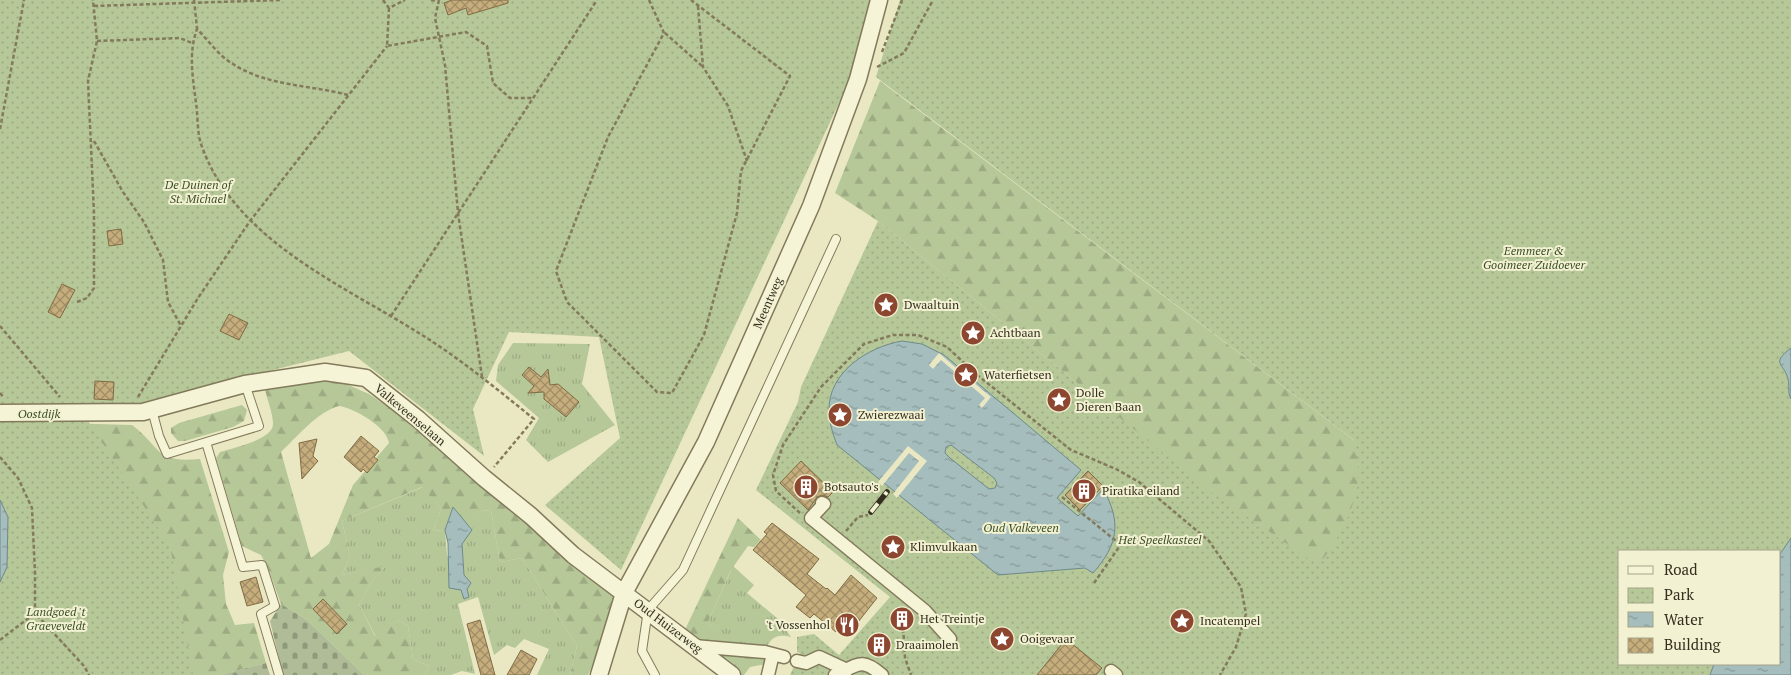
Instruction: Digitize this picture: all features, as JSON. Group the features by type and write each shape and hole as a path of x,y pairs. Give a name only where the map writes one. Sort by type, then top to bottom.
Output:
{"street":[{"name":"Meentweg","path":"624,593 706,442 812,206 858,79 879,0"},
{"name":"Valkeveenselaan","path":"0,413 128,413 152,410 245,384 325,372 366,378 418,419 484,478 531,516 573,555 624,593"},
{"path":"822,503 824,504 811,518 926,611 950,639"},
{"name":"Oud Huizerweg","path":"599,675 624,593 732,675"},
{"path":"694,646 779,655 768,675"},
{"path":"797,661 806,663 819,657 841,672 857,663 870,665 882,675"}],"lane":[{"path":"655,675 642,651 648,610 683,570 836,239"},
{"path":"152,410 159,436 167,454 259,426 245,384"},
{"path":"206,442 243,567 262,564 275,606 260,614 279,675"}],"path":[{"path":"0,129 24,0"},
{"path":"77,302 87,298 94,288 94,213 88,81 96,41 93,0"},
{"path":"94,6 280,0"},
{"path":"128,413 181,326 250,221 387,46 389,8 383,0"},
{"path":"389,8 405,0"},
{"path":"430,0 439,1 435,18 445,65 458,213 482,377"},
{"path":"391,316 597,0"},
{"path":"649,0 664,33 703,67 728,106 747,161"},
{"path":"664,33 608,136 556,271 568,302 657,392 672,393 704,335 737,213 741,171 790,76 691,0"},
{"path":"858,79 904,53 933,0"},
{"path":"194,2 197,29 192,43 192,76 201,143 222,189 250,221 315,271 391,316 482,377 534,419 495,465"},
{"path":"698,6 703,67"},
{"path":"197,29 232,64 273,82 323,89 348,95"},
{"path":"387,46 466,32 487,46 493,83 510,98 533,98"},
{"path":"96,41 150,37 180,38 192,43"},
{"path":"94,141 123,192 144,222 164,260 168,302 181,326"},
{"path":"0,326 74,414"},
{"path":"804,516 776,491 773,475 783,444 821,387 864,344 893,335 918,335 947,347 971,370 1071,450 1116,469 1139,482 1209,541 1241,587 1246,614 1236,647 1220,675"},
{"path":"0,457 18,478 32,508 35,613 84,666 89,675"},
{"path":"1062,497 1121,545"},
{"path":"839,540 858,517 868,515"},
{"path":"1094,583 1124,540"},
{"path":"902,602 903,643 905,658 911,675"},
{"path":"0,640 35,613"}],"green space":[{"name":"De Duinen of St. Michael","path":"0,0 887,0 621,570 545,505 620,438 599,337 509,332 473,409 484,456 349,351 140,403 77,404 170,546 193,675 0,675"},
{"name":"Eemmeer & Gooimeer Zuidoever","path":"900,0 1791,0 1791,675 790,675 800,653 797,652 797,637 814,634 839,655 890,597 756,490 798,402 801,387 878,221 1211,492 1318,565 1338,536 1354,502 1358,470 1354,440 876,77"},
{"name":"Het Speelkasteel","path":"880,81 1355,441 1505,455 1143,675 1077,383 878,221 835,193"},
{"path":"513,343 590,344 582,384 615,425 548,462 526,440 539,418 496,381 498,365"},
{"path":"337,380 369,394 410,422 622,601 588,675 570,675 577,646 522,558 500,562 491,510 481,511 472,530 453,507 445,530 433,531 441,509 422,487 342,521 350,556 342,575 386,566 372,581 359,605 375,636 399,620 408,626 413,659 429,666 425,675 364,675 307,620 281,604 268,568 261,555 242,546 216,458 220,452 259,439 271,430 273,420 265,389 273,386","holes":["339,406 353,410 369,419 382,431 389,443 353,485 329,544 311,558 281,452 315,419"]},
{"path":"242,405 247,410 244,421 233,427 185,441 178,441 171,433 171,428 179,423"},
{"path":"23,422 132,425 166,456 185,460 200,459 229,552 223,575 226,604 235,625 254,623 266,663 220,675 92,675"},
{"path":"423,487 441,509 433,531 445,530 447,555 461,590 469,597 464,575 462,544 481,511 491,510 500,562 522,558 577,646 570,675 537,675 549,649 524,639 515,648 507,645 494,655 478,597 458,604 475,674 462,671 451,675 425,675 429,666 413,659 408,626 399,620 376,637 359,605 372,581 385,567 342,575 350,556 342,521"},
{"path":"738,518 761,540 754,547 748,546 731,570 708,622 726,640 765,658 765,664 750,667 744,675 737,675 683,634"},
{"path":"733,566 754,585 747,593 777,618 791,637 778,636 774,638 769,643 765,652 748,649 725,640 708,622"},
{"path":"281,604 307,620 364,675 283,675 270,621"},
{"path":"266,663 270,675 220,675"}],"water":[{"path":"902,341 922,344 944,355 1081,470 1057,498 1078,516 1103,489 1113,512 1114,533 1108,553 1093,573 1085,568 998,575 837,445 830,424 829,411 830,397 835,384 852,364 876,349","holes":["951,445 994,478 997,483 995,488 989,489 950,458 945,453 946,447"]},
{"path":"1791,348 1791,399 1788,379 1780,361 1781,357"},
{"path":"0,500 8,517 7,567 0,582"},
{"path":"453,507 472,530 462,544 464,575 471,583 467,589 469,597 464,599 461,590 449,588 448,543 445,530"},
{"path":"1791,538 1791,675 1710,675 1714,665 1781,665 1781,553"}],"pier":[{"path":"939,353 963,374 965,372 969,375 967,377 991,397 982,408 979,405 985,398 941,360 933,369 929,365"},
{"path":"908,446 927,461 897,498 893,494 919,461 909,453 882,486 878,482"}],"building":[{"path":"452,0 508,0 508,3 468,15 466,8 448,15 444,3"},
{"path":"121,229 123,244 109,246 107,231"},
{"path":"62,284 75,290 60,318 48,312"},
{"path":"229,314 248,323 239,340 220,331"},
{"path":"529,367 541,377 548,369 550,385 558,384 579,402 566,417 544,399 544,392 528,393 534,386 522,375"},
{"path":"95,381 114,382 113,400 94,399"},
{"path":"361,436 379,451 374,457 378,460 367,473 363,469 361,472 344,457"},
{"path":"317,439 313,456 318,461 302,479 299,443"},
{"name":"Botsauto's","path":"801,461 833,492 828,497 822,495 817,497 808,510 780,483"},
{"name":"Piratika eiland","path":"1088,471 1103,486 1080,510 1065,495"},
{"path":"772,523 819,559 807,574 826,589 835,595 851,575 877,598 847,636 839,629 836,632 814,614 810,618 796,607 806,595 753,550 767,534 764,532"},
{"path":"256,577 263,602 247,606 240,582"},
{"path":"323,599 347,624 337,634 313,609"},
{"path":"480,620 495,675 481,675 467,624"},
{"name":"Draaimolen","path":"875,636 883,636 888,641 886,652 875,654 870,649 870,641"},
{"path":"1066,639 1102,668 1096,675 1037,675"},
{"path":"521,650 537,659 529,675 507,675"}],"railway":[{"path":"871,512 887,492"}],"place":[{"name":"Dwaaltuin","path":"886,305"},
{"name":"Achtbaan","path":"973,333"},
{"name":"Waterfietsen","path":"966,375"},
{"name":"Dolle Dieren Baan","path":"1059,400"},
{"name":"Zwierezwaai","path":"840,415"},
{"name":"Botsauto's","path":"806,487"},
{"name":"Piratika eiland","path":"1084,491"},
{"name":"Klimvulkaan","path":"893,547"},
{"name":"Het Treintje","path":"902,619"},
{"name":"Incatempel","path":"1182,621"},
{"name":"'t Vossenhol","path":"847,625"},
{"name":"Ooigevaar","path":"1002,639"},
{"name":"Draaimolen","path":"879,645"}],"park label":[{"name":"Oostdijk","path":"39,414"},
{"name":"Oud Valkeveen","path":"1021,528"},
{"name":"Landgoed 't Graeveveldt","path":"56,619"}]}
